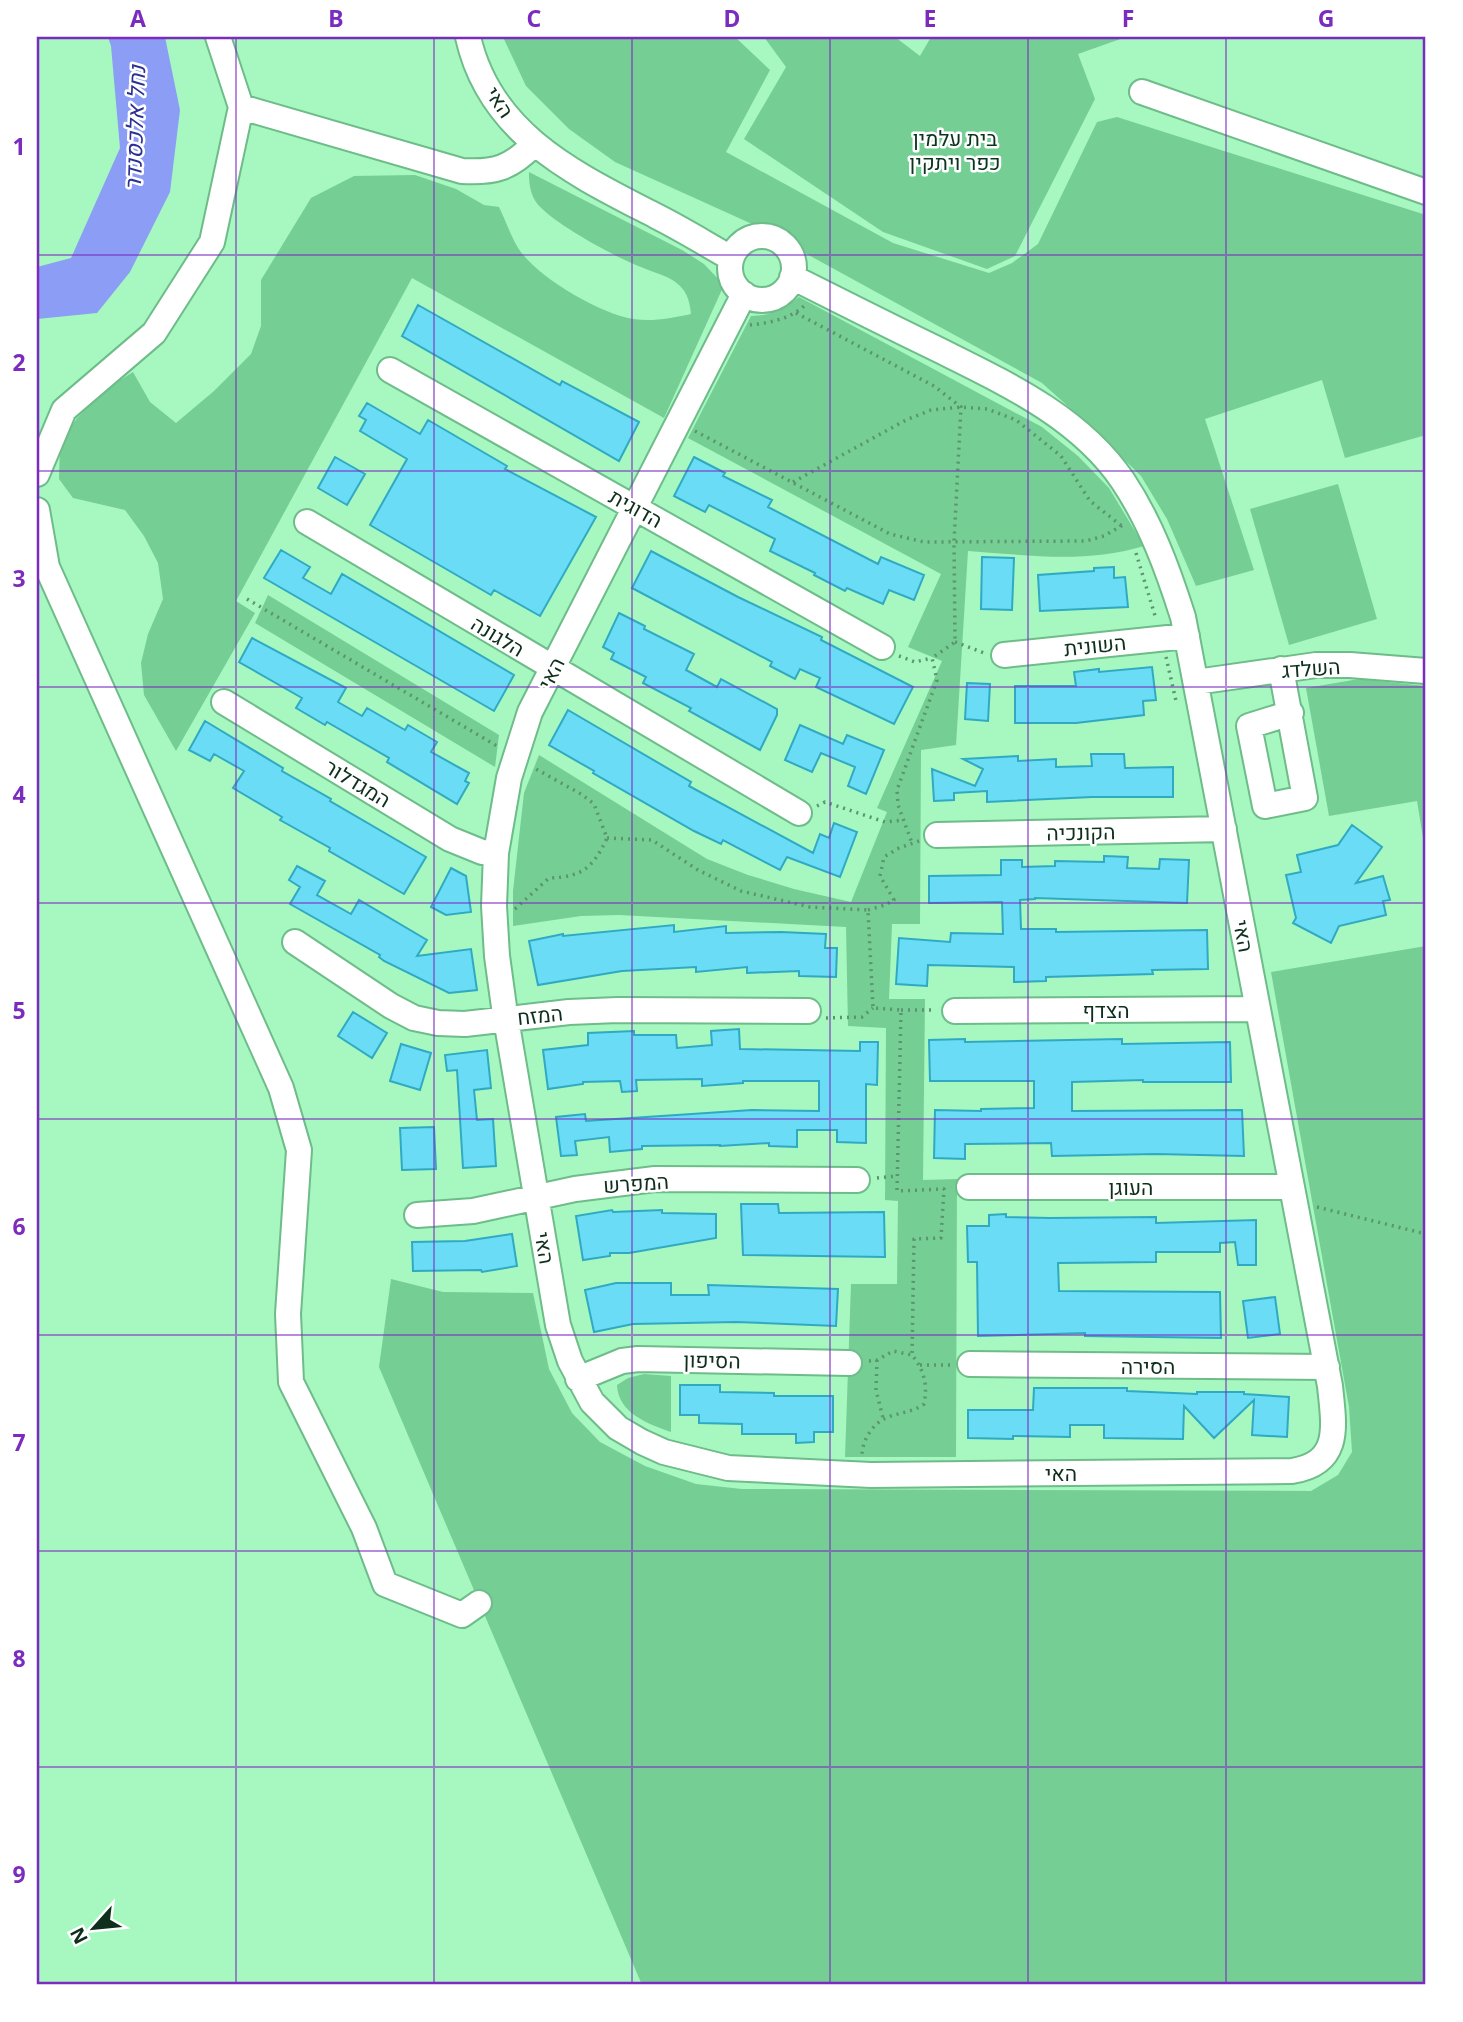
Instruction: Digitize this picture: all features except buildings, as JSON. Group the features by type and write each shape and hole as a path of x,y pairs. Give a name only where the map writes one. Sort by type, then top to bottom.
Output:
{"street":[{"path":"37,474 64,410 154,333 212,242 242,107 218,37"},
{"name":"האי","path":"468,37 504,113 534,144 582,177 731,258"},
{"path":"1142,92 1426,192"},
{"path":"242,107 462,171 480,173 501,170 521,158 534,144"},
{"path":"752,237 773,238 789,251 793,261 792,277 785,290 769,299 759,300 744,294 735,285 731,277 731,258 743,242 752,237"},
{"name":"האי","path":"744,294 530,712 509,778 496,853 495,927 506,1019 558,1325 578,1379 592,1402 618,1428 664,1452 729,1468 861,1474 1307,1469 1328,1452 1335,1427 1327,1367 1187,636 1171,579 1132,519 1122,480 1102,456 1047,409 988,375 792,277"},
{"name":"הדוגית","path":"390,370 882,647"},
{"path":"37,510 47,567 254,1024 285,1100 299,1150 288,1314 291,1382 364,1528 385,1584 462,1615 480,1603"},
{"name":"הלגונה","path":"307,522 799,813"},
{"name":"השונית","path":"1004,655 1187,636"},
{"name":"השלדג","path":"1196,682 1315,665 1350,664 1426,671"},
{"path":"1281,669 1291,713"},
{"name":"המגדלור","path":"225,702 450,839 482,852 496,853"},
{"name":"הקונכיה","path":"937,835 1224,829"},
{"name":"המזח","path":"295,942 391,1006 414,1018 438,1023 465,1024 569,1012 618,1010 808,1011"},
{"name":"הצדף","path":"955,1011 1258,1009"},
{"name":"המפרש","path":"417,1215 473,1211 611,1183 654,1179 857,1180"},
{"name":"העוגן","path":"969,1188 1294,1195"},
{"name":"הסיפון","path":"578,1379 622,1361 638,1359 849,1363"},
{"name":"הסירה","path":"970,1364 1327,1367"}],"path":[{"path":"731,321 759,324 796,313 819,291"},
{"path":"796,313 934,386 961,407"},
{"path":"955,642 954,542 961,407"},
{"path":"793,482 906,420 931,410 961,407 987,409 1016,420 1061,456 1090,501 1132,519"},
{"path":"679,423 890,534 924,542 1086,541 1104,536 1132,519"},
{"path":"247,599 594,804 607,838 599,855 586,869 571,877 549,878 495,927"},
{"path":"955,642 984,653 1004,655"},
{"path":"882,647 915,662 932,658 955,642"},
{"path":"912,844 898,805 897,790 937,680 932,658"},
{"path":"799,813 825,802 885,821 903,820"},
{"path":"607,838 652,840 698,870 741,891 810,907 868,910 894,900 880,876 884,857 899,848 937,835"},
{"path":"868,910 873,1008"},
{"path":"808,1011 820,1019 862,1017 873,1008 955,1011"},
{"path":"861,1474 862,1447 866,1437 883,1418 916,1410 924,1404 927,1389 920,1366 912,1355 914,1239 941,1238 944,1189 897,1191 901,1010"},
{"path":"1294,1195 1426,1234"},
{"path":"849,1363 877,1360 893,1351 912,1355"},
{"path":"877,1360 876,1390 883,1418"},
{"path":"920,1366 970,1364"}],"green space":[{"path":"503,37 735,37 770,70 726,152 893,243 989,273 1012,263 1038,244 1097,122 1117,117 1426,215 1426,435 1345,458 1322,380 1205,419 1254,570 1196,586 1167,519 1141,476 1042,383 752,224 615,162 569,129 526,86"},
{"name":"בית עלמין כפר ויתקין","path":"764,37 895,37 920,56 931,37 1126,37 1078,54 1095,99 1015,256 987,269 883,232 744,139 786,67"},
{"path":"529,172 682,250 704,264 724,285 664,418 412,278 236,601 255,613 176,751 144,695 141,663 148,634 163,599 158,563 144,536 125,510 73,498 59,479 60,443 77,418 106,389 133,372 150,402 176,423 214,391 251,354 261,326 261,280 311,198 354,176 415,175 456,189 484,205 499,207 514,241 537,269 569,292 603,310 640,320 691,314 686,295 675,282 601,248 544,210 532,195"},
{"path":"799,297 1042,427 1078,456 1109,488 1144,546 1122,552 1078,557 968,551 956,745 921,750 920,924 892,924 889,999 925,999 923,1180 957,1179 956,1457 845,1457 851,1284 897,1284 898,1201 885,1200 886,1028 848,1026 846,927 619,915 581,916 513,926 513,891 524,793 539,755 707,859 794,889 851,902 887,812 877,808 942,661 908,647 941,574 688,438 751,316 776,311"},
{"path":"1338,484 1377,619 1289,645 1250,509"},
{"path":"268,595 499,735 495,767 255,623"},
{"path":"1359,679 1426,686 1426,856 1417,801 1329,816 1306,688"},
{"path":"1426,946 1426,1985 642,1985 379,1367 391,1279 443,1292 533,1293 549,1369 572,1413 600,1442 645,1466 696,1484 742,1489 1311,1491 1338,1475 1352,1452 1349,1407 1271,972"},
{"path":"644,1374 671,1376 671,1432 636,1416 628,1410 619,1395 617,1385 628,1378"}],"water":[{"name":"נחל אלכסנדר","path":"108,37 165,37 180,110 170,192 130,272 97,313 37,319 37,267 71,258 120,148"}]}
